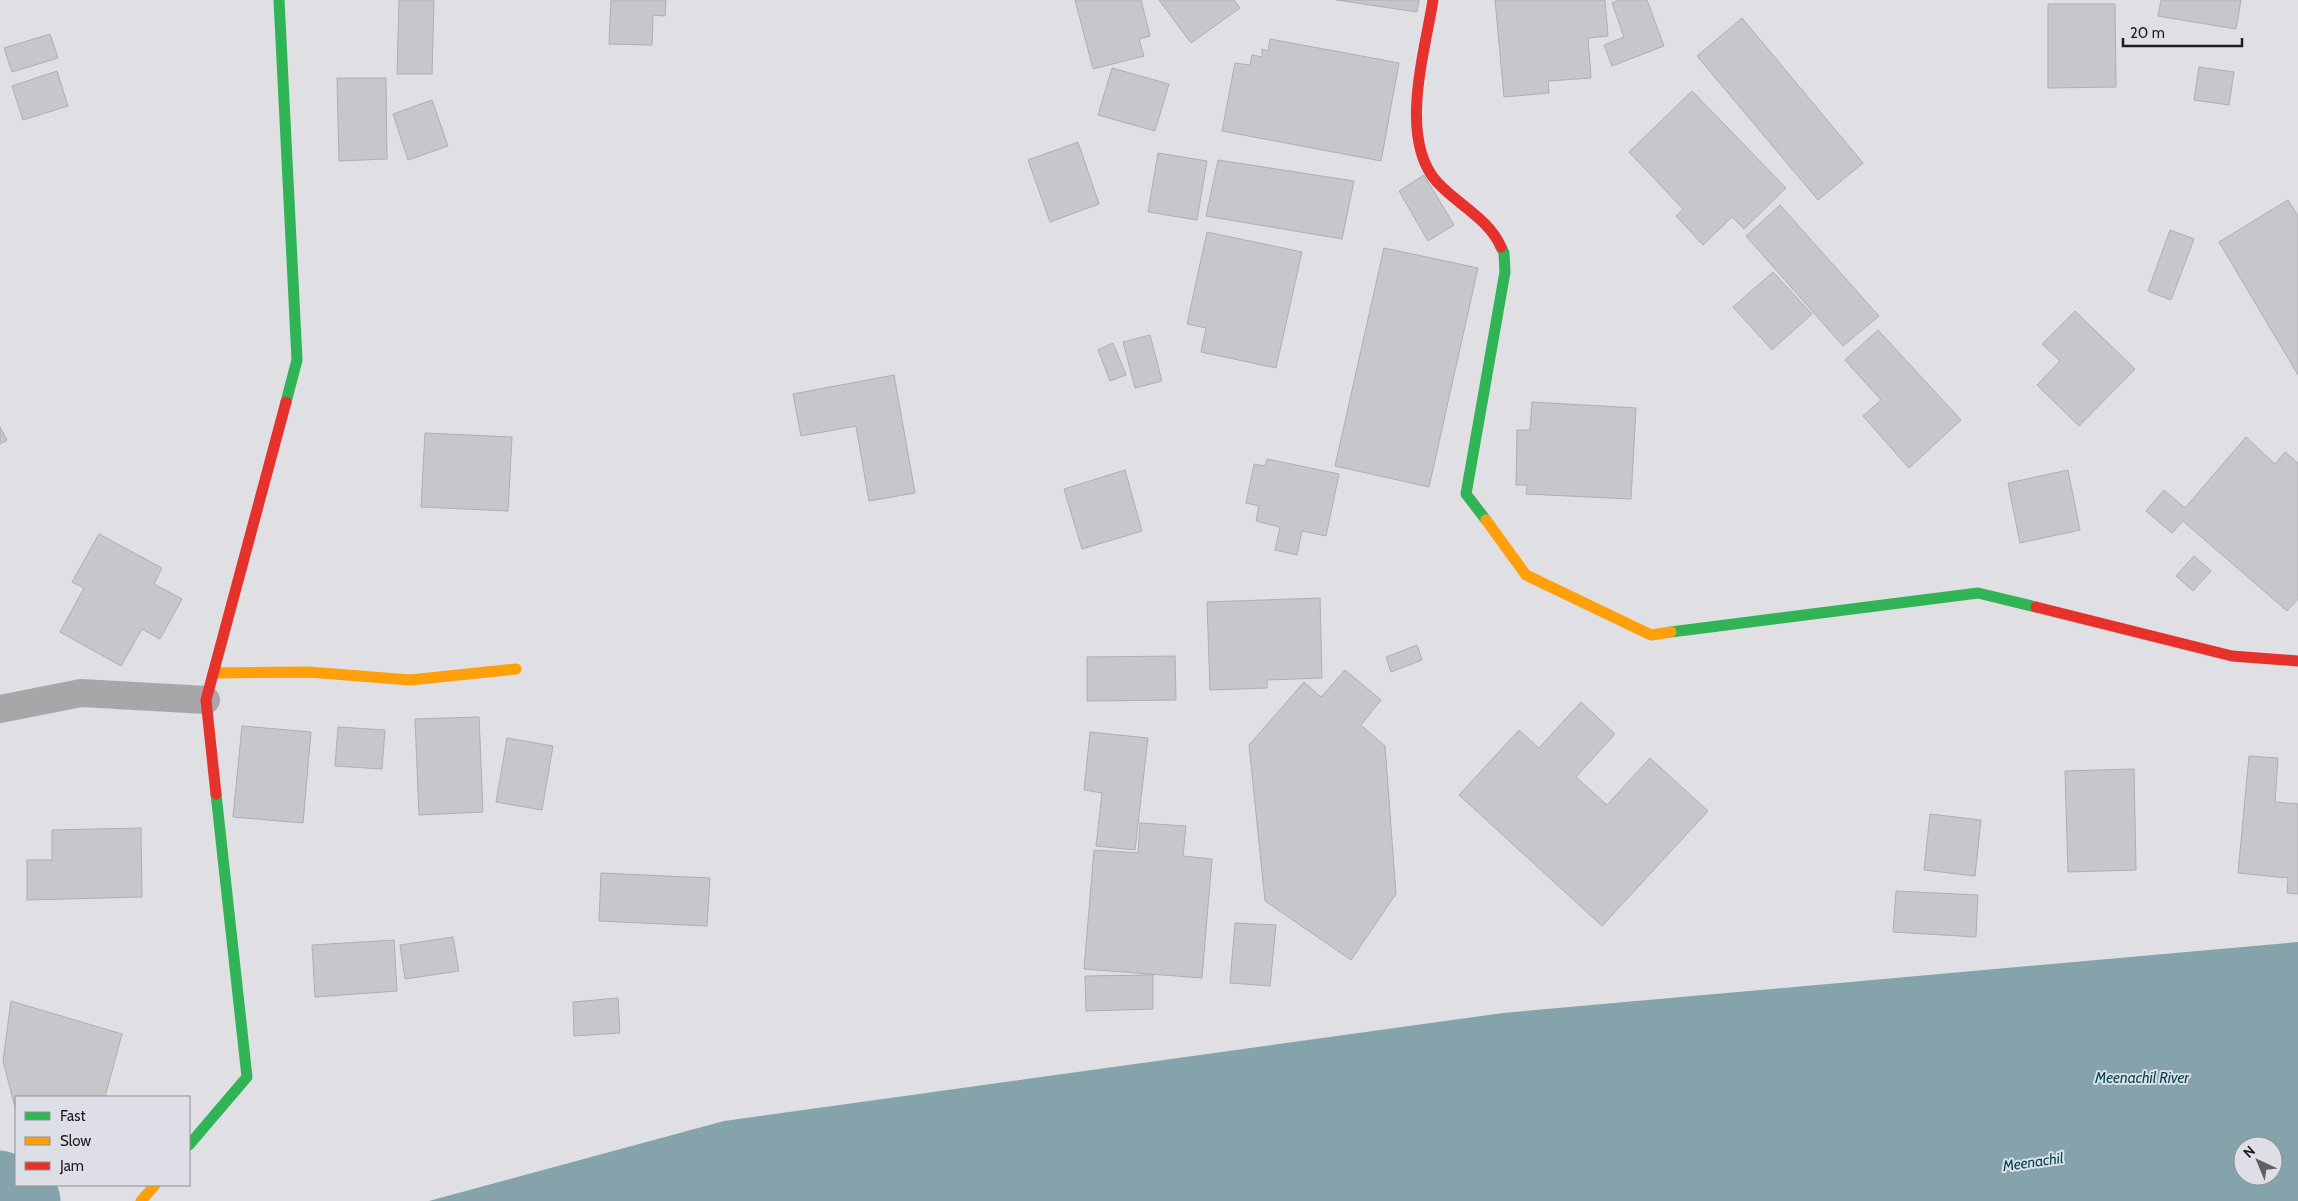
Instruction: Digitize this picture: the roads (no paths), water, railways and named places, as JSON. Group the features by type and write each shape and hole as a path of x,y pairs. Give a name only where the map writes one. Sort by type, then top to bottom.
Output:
{"street":[{"path":"190,1145 248,1077 206,700 297,360 279,0"},
{"path":"1433,0 1416,119 1417,140 1421,157 1431,174 1495,235 1504,254 1505,272 1466,494 1526,575 1651,635 1978,593 2232,656 2298,661"},
{"path":"213,673 309,672 410,680 516,669"},
{"path":"0,709 81,693 206,700"},
{"path":"141,1201 154,1186"}],"water":[{"name":"Meenachil River","path":"2298,942 2298,1201 429,1201 724,1121 1503,1013"}],"waterway":[{"path":"0,1186 25,1201"}],"water label":[{"name":"Meenachil","path":"2033,1162"}]}
